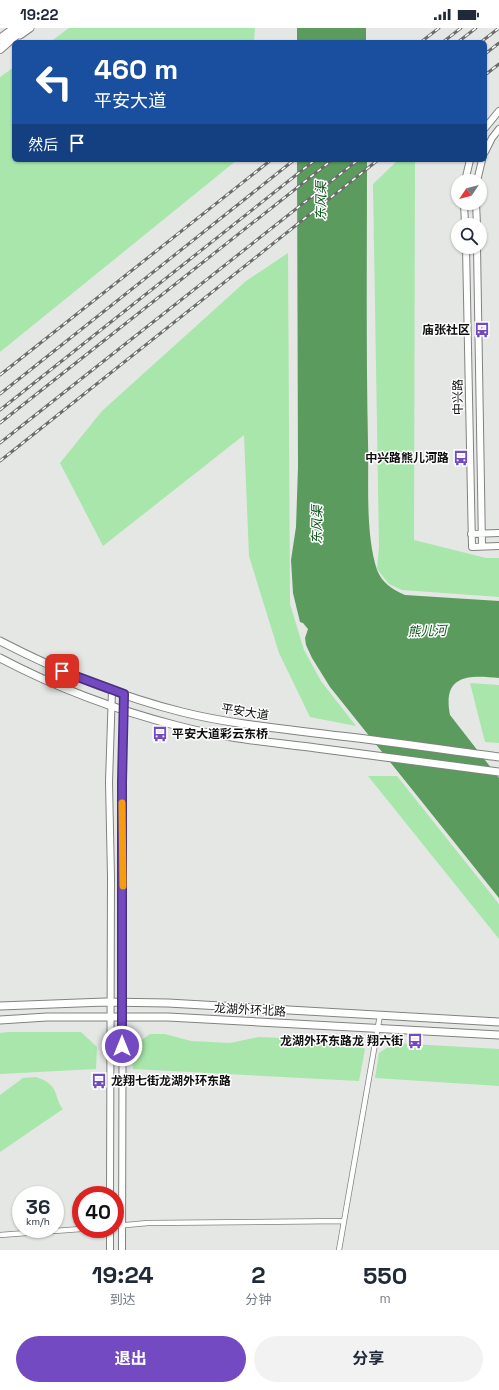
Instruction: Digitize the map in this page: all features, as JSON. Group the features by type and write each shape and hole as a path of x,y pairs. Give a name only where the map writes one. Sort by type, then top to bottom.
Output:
{"highway":[{"path":"0,39 15,28"},
{"path":"0,49 24,28"}],"main road":[{"path":"13,40 30,28"},
{"path":"0,49 12,41"},
{"name":"平安大道","path":"0,641 55,668 112,690 175,710 213,719 496,756"},
{"path":"0,658 64,689 123,710 210,734 499,772"},
{"name":"龙湖外环北路","path":"0,1006 110,1002 168,1003 499,1022"},
{"name":"龙湖外环北路","path":"0,1020 47,1017 168,1017 499,1035"}],"street":[{"path":"487,126 499,111"},
{"path":"487,148 499,129"},
{"path":"467,174 470,162"},
{"path":"479,174 482,162"},
{"name":"中兴路","path":"466,254 472,547 482,546 477,254"},
{"path":"471,534 499,533"},
{"path":"482,546 499,546"},
{"path":"110,1186 109,767 112,690"},
{"path":"122,1186 122,782 124,694"},
{"path":"339,1250 380,1015"},
{"path":"124,1225 148,1223 344,1221"},
{"path":"0,1235 72,1229"},
{"path":"110,1238 110,1250"},
{"path":"122,1238 122,1250"}],"shaded area":[{"path":"69,28 255,28 254,40 53,40"},
{"path":"12,68 12,162 235,162 0,352 0,77"},
{"path":"396,162 415,162 414,540 486,558 499,558 499,597 402,590 389,584 377,569 379,547 373,184"},
{"path":"288,253 290,604 304,650 321,681 356,726 310,717 279,653 249,556 244,435 103,546 60,463 102,411 246,281"},
{"path":"470,683 499,685 499,743 485,742"},
{"path":"368,776 397,776 499,904 499,939"},
{"path":"81,1032 97,1047 96,1069 0,1074 0,1033"},
{"path":"150,1034 165,1034 191,1041 230,1043 259,1037 352,1041 365,1049 359,1081 133,1069 132,1047"},
{"path":"394,1043 499,1049 499,1086 375,1078 379,1053"},
{"path":"36,1077 51,1085 63,1109 0,1152 0,1095 23,1078"}],"water":[{"path":"297,28 366,28 366,40 297,40"},
{"path":"297,162 367,162 368,507 373,556 377,570 382,579 388,586 405,595 499,601 499,678 478,677 460,680 454,684 450,692 449,702 450,715 499,778 499,898 330,687 312,658 306,645 305,638 308,629 303,623 300,622 293,593 291,560 296,527 298,467"}],"railway":[{"path":"424,40 439,28"},
{"path":"446,40 461,28"},
{"path":"461,40 476,28"},
{"path":"484,40 499,28"},
{"path":"487,52 499,43"},
{"path":"487,73 499,64"},
{"path":"0,375 268,162"},
{"path":"0,394 291,162"},
{"path":"0,410 312,162"},
{"path":"0,423 329,162"},
{"path":"0,443 355,162"},
{"path":"0,461 375,162"}],"slow traffic":[{"path":"122,803 123,886"}],"place":[{"name":"庙张社区","path":"482,330"},
{"name":"中兴路熊儿河路","path":"461,458"},
{"name":"平安大道彩云东桥","path":"160,734"},
{"name":"龙湖外环东路龙 翔六街","path":"415,1041"},
{"name":"龙翔七街龙湖外环东路","path":"99,1081"}],"route":[{"path":"62,671 96,685 124,694 122,743 122,1046"}],"water label":[{"name":"东风渠","path":"321,201"},
{"name":"东风渠","path":"317,525"},
{"name":"熊儿河","path":"427,631"}]}
